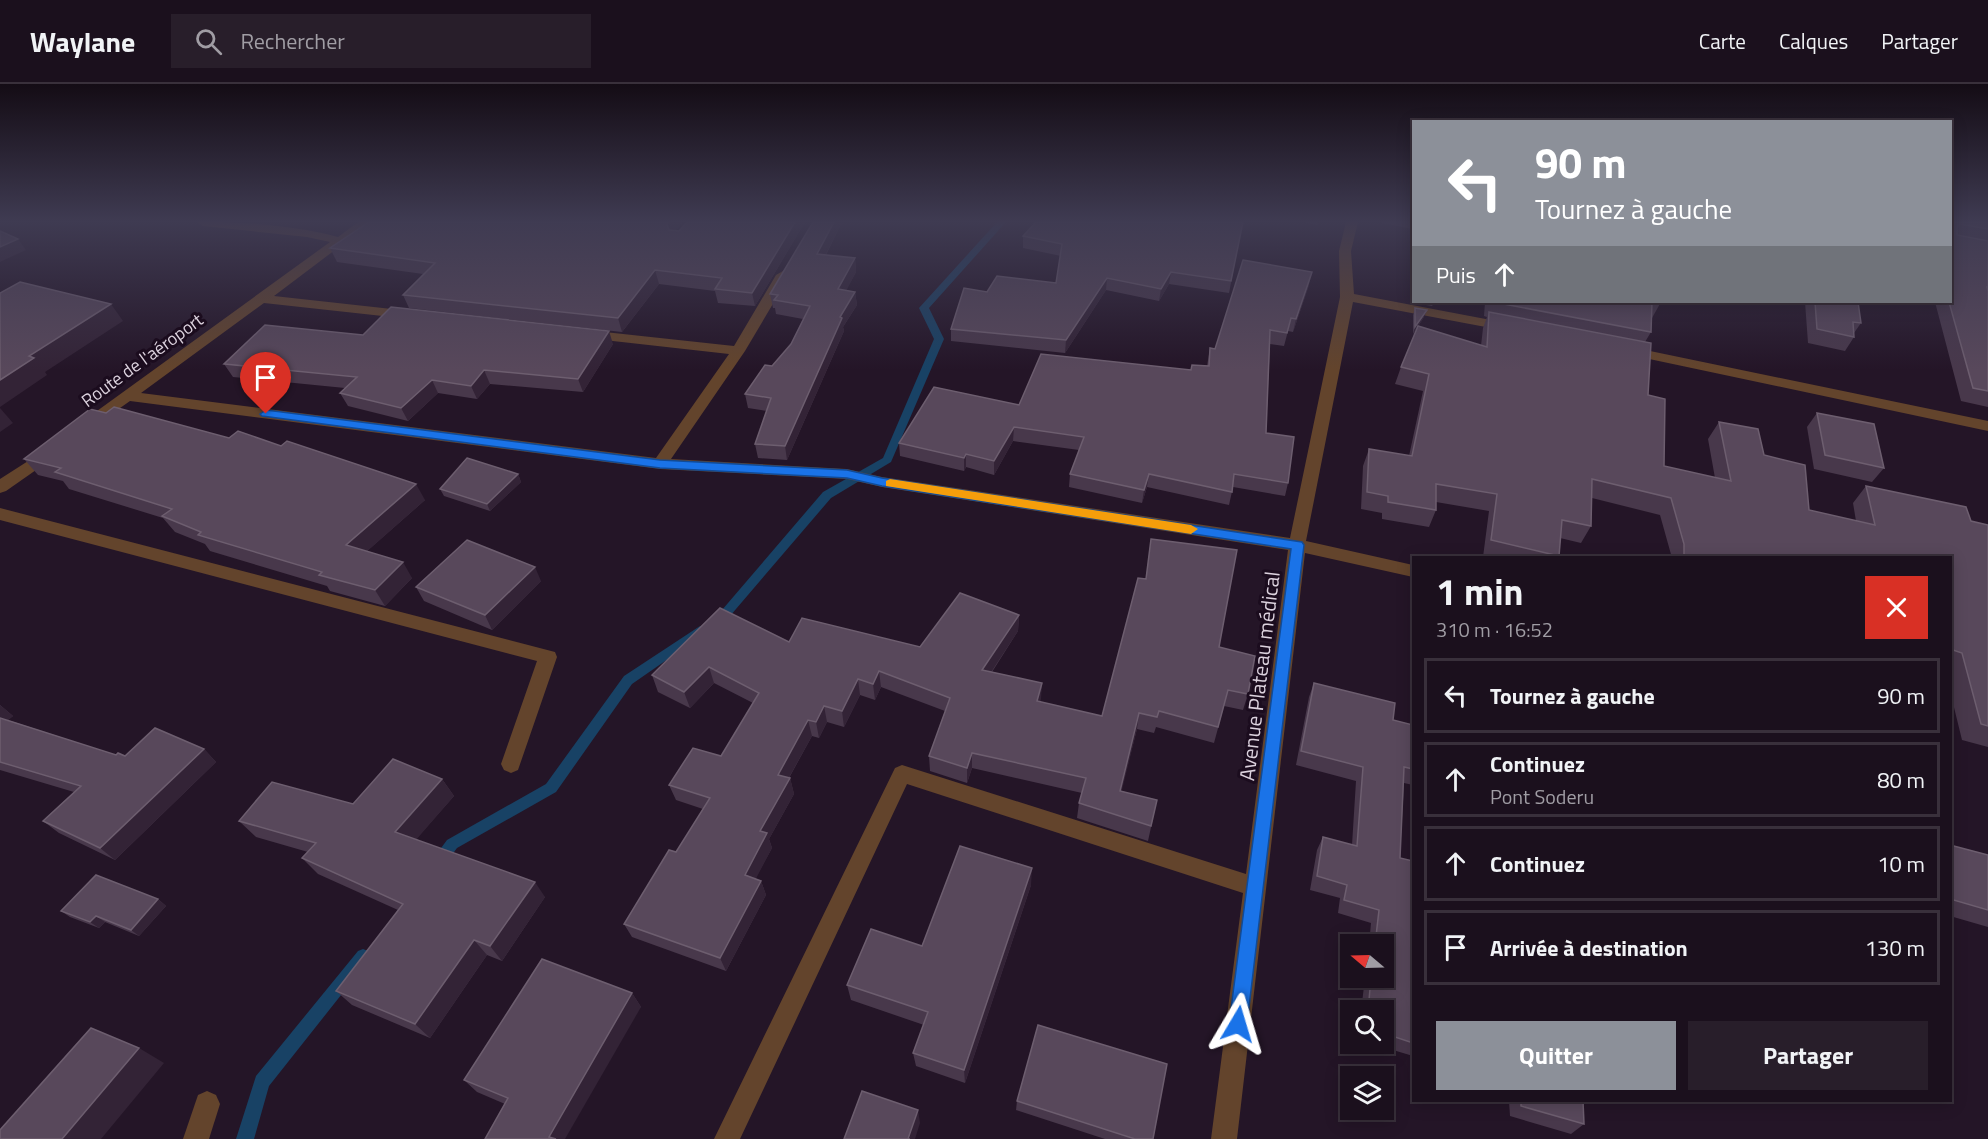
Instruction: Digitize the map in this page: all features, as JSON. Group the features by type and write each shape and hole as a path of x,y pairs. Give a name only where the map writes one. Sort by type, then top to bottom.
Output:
{"street":[{"name":"Route de l'aéroport","path":"0,488 298,271"},
{"path":"660,464 738,351 786,271"},
{"name":"Avenue Plateau médical","path":"1224,1139 1298,545 1347,297 1346,271"},
{"path":"1347,297 1518,329"},
{"path":"260,298 423,316"},
{"path":"574,333 738,351"},
{"path":"1610,347 1988,426"},
{"path":"127,396 660,464 847,474 882,482 1298,545 1412,571"},
{"path":"0,514 548,657 511,764"},
{"path":"727,1139 902,774 1256,887"},
{"path":"196,1139 207,1104"}],"building":[{"path":"427,271 654,271 618,318 403,295"},
{"path":"665,271 765,271 752,293 715,289 722,278"},
{"path":"784,271 848,271 838,289 855,292 840,317 842,318 785,446 755,444 771,398 745,394 765,365 772,366 791,344 810,306 774,300 778,295 770,294"},
{"path":"1058,271 1233,271 1231,281 1171,272 1161,289 1107,278 1066,340 951,329 964,288 987,292 997,276 1056,283"},
{"path":"1239,271 1312,272 1296,319 1291,318 1287,333 1270,330 1266,433 1294,437 1288,483 1234,474 1232,492 1149,474 1144,490 1070,474 1084,437 1014,427 994,461 966,454 964,458 899,443 934,387 1019,405 1041,354 1191,370 1192,365 1209,366 1210,348 1215,349"},
{"path":"1952,271 1988,271 1988,391 1973,388 1949,303 1952,303"},
{"path":"20,282 111,304 29,356 34,358 0,380 0,293"},
{"path":"1498,303 1652,303 1651,332"},
{"path":"1815,303 1858,303 1861,323 1853,322 1854,337 1817,329"},
{"path":"391,307 609,331 578,379 484,370 471,386 432,380 401,408 340,393 357,377 224,364 265,325 363,335"},
{"path":"1415,308 1427,310 1415,327"},
{"path":"1489,312 1651,343 1648,395 1665,399 1664,466 1731,481 1719,422 1758,429 1764,455 1805,465 1809,510 1875,525 1866,486 1966,507 1971,521 1988,525 1988,726 1981,724 1962,653 1952,650 1952,556 1684,556 1684,544 1671,498 1592,479 1591,526 1562,520 1559,556 1491,540 1497,494 1436,484 1436,510 1388,502 1388,496 1367,492 1369,449 1412,456 1429,374 1401,367 1418,326 1487,347"},
{"path":"114,407 229,438 238,431 281,446 287,441 416,484 346,545 403,562 375,590 319,575 322,572 198,535 201,532 162,516 172,509 55,472 61,468 24,459 90,409 106,413"},
{"path":"1817,413 1874,424 1884,468 1825,455"},
{"path":"467,458 518,474 487,504 440,489"},
{"path":"1151,539 1237,550 1219,647 1255,656 1248,694 1228,690 1218,727 1159,711 1157,717 1139,713 1120,791 1157,800 1151,826 1079,803 1086,778 972,753 967,768 929,756 950,698 879,671 873,684 858,679 842,711 824,706 816,722 808,720 778,775 790,778 760,831 767,833 745,875 761,881 720,958 624,924 669,850 676,852 710,798 669,785 693,748 721,756 759,693 709,667 684,692 652,675 720,608 789,642 802,618 920,647 960,593 1019,615 982,670 1042,683 1037,701 1102,716 1138,578 1146,579"},
{"path":"467,540 535,567 485,615 416,587"},
{"path":"1314,683 1395,703 1393,720 1412,725 1412,769 1404,767 1400,858 1412,861 1412,1043 1394,1037 1394,1000 1369,1000 1370,988 1394,988 1394,934 1376,934 1379,910 1344,900 1347,885 1317,876 1323,837 1357,846 1363,767 1301,751"},
{"path":"0,718 116,755 118,753 125,756 155,728 204,749 100,848 43,821 81,786 0,762"},
{"path":"393,759 442,779 395,832 535,882 490,946 474,940 415,1024 336,991 403,904 302,858 316,843 239,821 272,782 353,804"},
{"path":"960,846 1032,868 964,1070 913,1053 928,1012 847,985 871,929 922,946"},
{"path":"1952,846 1988,855 1988,910 1952,900"},
{"path":"96,875 158,899 131,930 96,916 90,922 61,911"},
{"path":"542,959 632,993 549,1137 556,1139 485,1139 508,1098 464,1080"},
{"path":"1038,1025 1167,1064 1153,1139 1135,1139 1017,1101"},
{"path":"91,1028 139,1048 62,1139 0,1139 0,1130"},
{"path":"862,1091 918,1110 908,1139 844,1139"},
{"path":"1521,1102 1583,1102 1584,1124 1521,1106"}],"waterway":[{"path":"714,621 726,613 827,495 887,460 939,339 924,308 957,271"},
{"path":"437,863 452,844 551,788 628,680 700,631"},
{"path":"245,1139 262,1082 363,956"}],"slow traffic":[{"path":"890,484 1191,529"}],"route":[{"path":"266,414 660,464 847,474 882,482 1298,545 1238,1024"}]}
